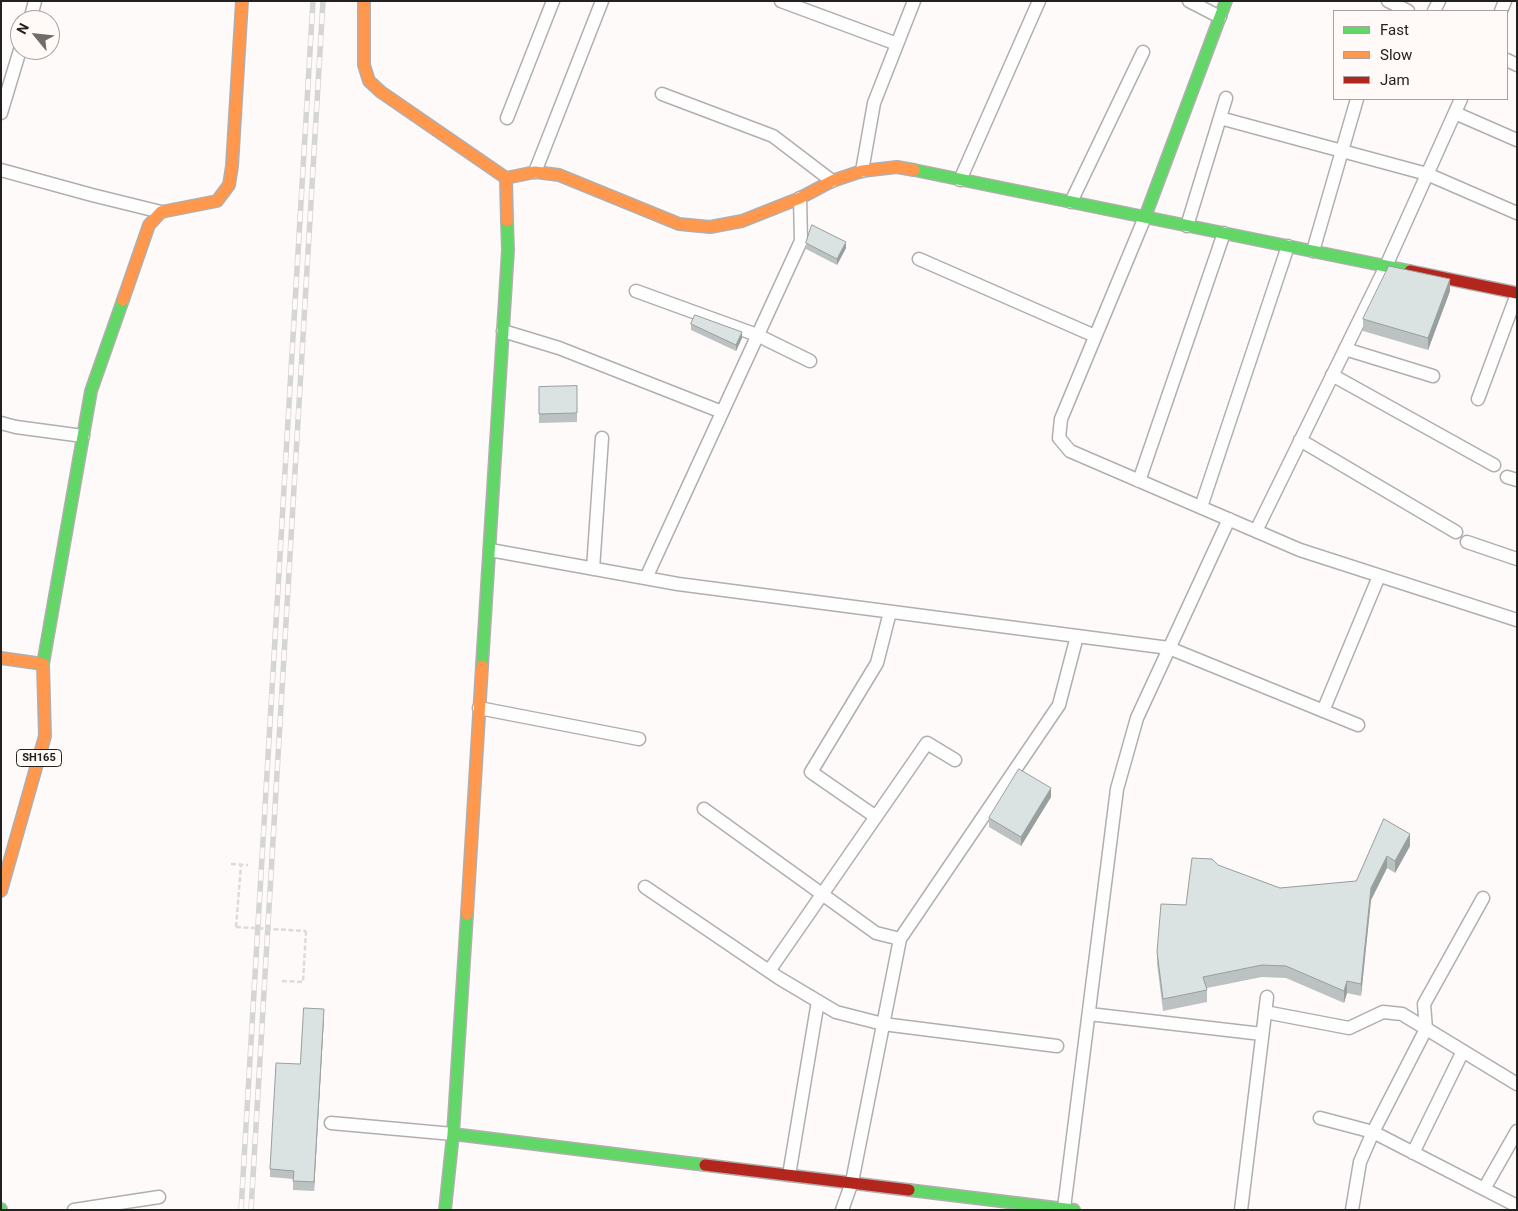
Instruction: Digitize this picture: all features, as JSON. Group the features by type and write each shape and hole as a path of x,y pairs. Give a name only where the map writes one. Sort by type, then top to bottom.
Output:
{"main road":[{"path":"1,658 44,664 94,382 149,225 161,212 217,201 229,185 242,1"},
{"path":"364,1 364,65 369,81 381,92 506,178 535,172 560,175 679,224 710,227 742,221 800,198 832,181 862,171 896,167 1517,294"},
{"path":"1145,217 1226,1"},
{"path":"445,1210 453,1134 508,250 506,178"},
{"name":"SH165","path":"1,891 45,736 44,664"},
{"path":"453,1134 1069,1209"}],"street":[{"path":"507,118 553,1"},
{"path":"535,172 602,1"},
{"path":"780,1 897,44"},
{"path":"862,171 874,103 914,1"},
{"path":"960,180 1039,1"},
{"path":"1188,1 1220,17"},
{"path":"1388,1 1406,10"},
{"path":"1071,202 1143,52"},
{"path":"1,113 6,82 16,60"},
{"path":"662,94 772,136 832,181"},
{"path":"1187,226 1226,98"},
{"path":"1313,251 1357,100"},
{"path":"1256,531 1386,266 1461,100"},
{"path":"1455,113 1517,140"},
{"path":"1220,118 1427,174 1517,213"},
{"path":"1,170 161,212"},
{"path":"646,578 801,240 800,198"},
{"path":"1145,217 1061,419 1059,438 1070,451 1300,550 1517,620"},
{"path":"1138,480 1224,233"},
{"path":"1201,507 1288,246"},
{"path":"919,259 1096,336"},
{"path":"636,291 757,335 810,361"},
{"path":"1478,399 1517,294"},
{"path":"503,331 559,348 722,412"},
{"path":"1345,349 1433,376"},
{"path":"1332,375 1494,465"},
{"path":"1,424 83,436"},
{"path":"593,569 602,438"},
{"path":"1300,440 1456,532"},
{"path":"1069,1209 1089,1014 1118,789 1137,718 1229,519"},
{"path":"1467,542 1517,559"},
{"path":"490,550 678,584 1169,648 1358,725"},
{"path":"1323,711 1379,576"},
{"path":"876,817 811,772 877,664 890,612"},
{"path":"842,1210 852,1182 900,939 1059,705 1077,636"},
{"path":"480,708 639,739"},
{"path":"769,971 927,744 955,760"},
{"path":"704,809 876,933 900,939"},
{"path":"645,887 769,971 836,1012 883,1024 1057,1046"},
{"path":"1352,1210 1360,1162 1373,1132 1426,1029 1424,1004 1483,898"},
{"path":"1240,1210 1267,998"},
{"path":"789,1175 818,1001"},
{"path":"1265,1012 1349,1028 1382,1012 1402,1014 1517,1084"},
{"path":"1089,1014 1262,1034"},
{"path":"1412,1153 1463,1051"},
{"path":"1320,1118 1373,1132 1517,1206"},
{"path":"331,1123 453,1134"},
{"path":"1484,1189 1517,1131"},
{"path":"74,1210 158,1197"}],"path":[{"path":"231,864 248,865"},
{"path":"240,865 236,927 306,930 303,982 282,981"}],"building":[{"path":"812,225 846,242 837,259 806,243"},
{"path":"1389,266 1450,279 1428,338 1363,319"},
{"path":"695,315 742,332 736,345 691,324"},
{"path":"577,386 577,413 539,414 539,387"},
{"path":"1019,769 1051,788 1021,837 989,818"},
{"path":"1384,819 1410,834 1395,861 1387,856 1371,888 1361,984 1347,981 1344,991 1286,966 1262,965 1203,977 1207,990 1163,999 1157,952 1161,904 1186,905 1192,858 1212,859 1218,865 1280,888 1356,881"},
{"path":"304,1008 324,1009 314,1182 293,1181 294,1171 270,1169 276,1063 300,1064"}],"railway":[{"path":"241,1210 313,1"},
{"path":"251,1210 323,1"}],"traffic: fast":[{"path":"1145,217 1226,1"},
{"path":"914,170 1410,271"},
{"path":"482,666 508,250 507,221"},
{"path":"43,664 91,391 123,300"},
{"path":"445,1210 453,1134 467,914"},
{"path":"453,1134 705,1165"},
{"path":"909,1190 1074,1210"}],"traffic: slow":[{"path":"123,300 149,225 161,212 217,201 229,185 232,166 242,1"},
{"path":"364,1 364,65 369,81 381,92 506,178 507,221"},
{"path":"506,178 535,172 559,175 679,224 710,227 742,221 800,198 832,181 862,171 897,167 914,170"},
{"path":"1,658 43,664 45,736 1,891"},
{"path":"467,914 482,666"}],"traffic: jam":[{"path":"1410,271 1517,293"},
{"path":"705,1165 909,1190"}]}
